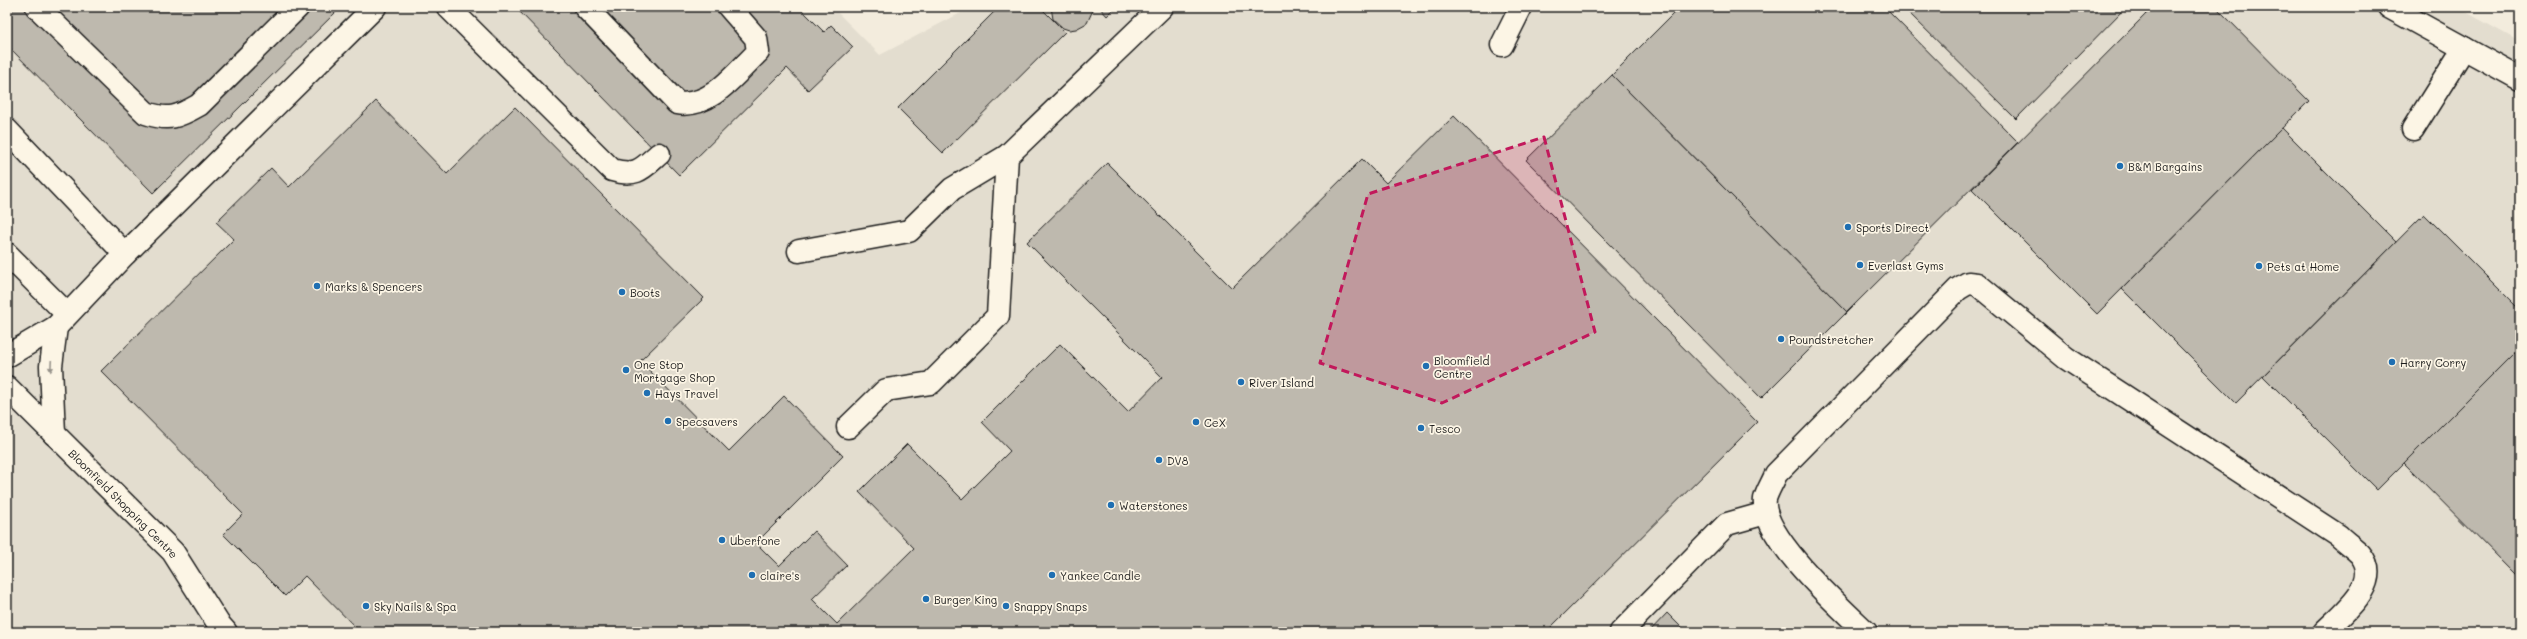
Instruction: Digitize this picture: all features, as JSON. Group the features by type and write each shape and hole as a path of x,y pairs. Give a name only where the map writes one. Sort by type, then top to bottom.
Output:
{"lane":[{"path":"37,7 146,113 163,119 181,115 199,105 298,7"},
{"path":"7,356 61,321 125,254 375,7"},
{"path":"448,7 612,170 626,174 639,171 660,154"},
{"path":"585,7 676,103 686,105 709,97 758,52 756,38 729,7"},
{"path":"799,252 909,231 952,189 1007,156 1162,7"},
{"path":"1502,45 1521,7"},
{"path":"2389,7 2520,79"},
{"path":"2413,129 2464,48"},
{"path":"7,130 125,254"},
{"path":"848,427 886,390 931,383 998,316 1007,156"},
{"path":"7,254 61,321"},
{"path":"1866,632 1811,579 1774,531 1766,512 1765,499 1776,474 1958,289 1968,283 1977,284 2066,358 2339,536 2360,555 2367,570 2367,581 2356,600 2324,632"},
{"path":"54,434 51,366 61,321"},
{"name":"Bloomfield Shopping Centre","path":"7,387 173,552 218,623 226,632"},
{"path":"1621,632 1727,524 1766,512"}],"highlighted area":[{"path":"1544,137 1595,332 1442,403 1320,363 1368,194"}],"shaded area":[{"path":"7,7 832,7 880,55 972,7 2457,7 2520,42 2520,632 7,632"}],"building":[{"path":"7,7 341,7 153,193 7,45"},
{"path":"515,7 799,7 824,32 831,25 853,47 808,90 787,68 679,175"},
{"path":"999,7 1040,7 1065,32 943,153 898,108"},
{"path":"1051,7 1092,7 1093,10 1087,23 1076,29 1069,30 1063,28 1053,19"},
{"path":"1099,7 1116,7 1107,16"},
{"name":"Sports Direct","path":"1680,7 1884,7 2018,142 1847,312 1612,75"},
{"path":"1903,7 2126,7 2016,119"},
{"name":"B&M Bargains","path":"2153,7 2216,7 2309,101 2097,314 1972,189"},
{"path":"1612,75 1847,312 1761,398 1526,160"},
{"name":"Bloomfield Centre","path":"376,101 447,174 515,107 704,298 640,361 729,451 784,396 843,456 756,543 779,566 814,531 847,565 812,599 837,624 914,548 859,492 907,444 962,499 1010,451 982,422 1060,344 1128,412 1162,377 1027,242 1107,163 1232,288 1362,159 1386,183 1454,116 1757,422 1546,632 360,632 305,576 285,596 223,534 243,514 101,371 234,239 216,222 271,168 289,187"},
{"name":"Pets at Home","path":"2282,128 2396,242 2236,403 2122,289"},
{"name":"Harry Corry","path":"2424,214 2520,310 2520,347 2377,490 2263,376"},
{"path":"2520,347 2520,576 2518,578 2404,463"},
{"path":"1667,613 1686,632 1649,632"}],"place":[{"name":"B&M Bargains","path":"2120,166"},
{"name":"Sports Direct","path":"1848,227"},
{"name":"Everlast Gyms","path":"1860,265"},
{"name":"Pets at Home","path":"2259,266"},
{"name":"Marks & Spencers","path":"317,286"},
{"name":"Boots","path":"622,292"},
{"name":"Poundstretcher","path":"1781,339"},
{"name":"Harry Corry","path":"2392,362"},
{"name":"Bloomfield Centre","path":"1426,366"},
{"name":"One Stop Mortgage Shop","path":"626,370"},
{"name":"River Island","path":"1241,382"},
{"name":"Hays Travel","path":"647,393"},
{"name":"Specsavers","path":"668,421"},
{"name":"CeX","path":"1196,422"},
{"name":"Tesco","path":"1421,428"},
{"name":"DV8","path":"1159,460"},
{"name":"Waterstones","path":"1111,505"},
{"name":"Uberfone","path":"722,540"},
{"name":"claire's","path":"752,575"},
{"name":"Yankee Candle","path":"1052,575"},
{"name":"Burger King","path":"926,599"},
{"name":"Sky Nails & Spa","path":"366,606"},
{"name":"Snappy Snaps","path":"1006,606"}]}
